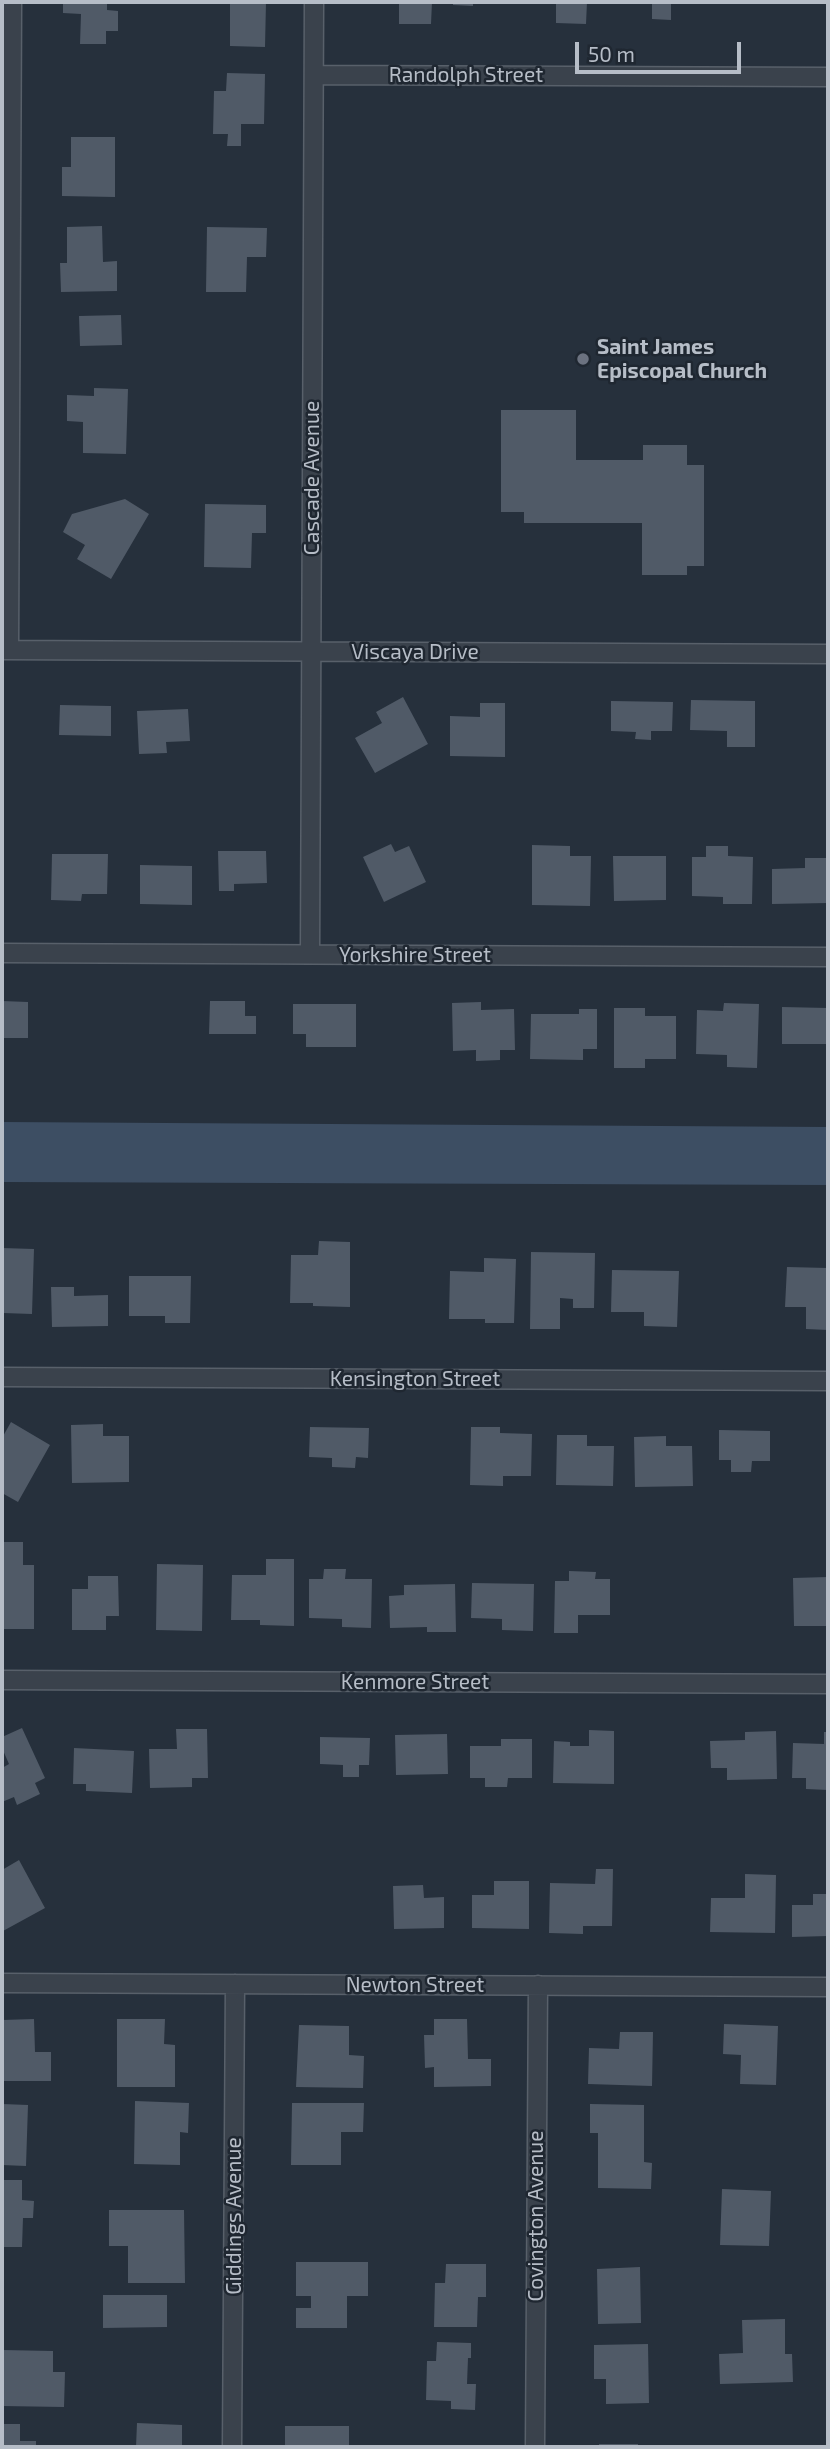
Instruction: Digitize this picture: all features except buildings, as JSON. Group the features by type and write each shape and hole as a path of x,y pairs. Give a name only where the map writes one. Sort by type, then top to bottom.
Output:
{"street":[{"path":"5,650 12,2"},
{"name":"Cascade Avenue","path":"310,954 314,2"},
{"name":"Randolph Street","path":"314,75 828,77"},
{"name":"Viscaya Drive","path":"5,650 828,653"},
{"name":"Yorkshire Street","path":"2,953 828,957"},
{"name":"Kensington Street","path":"2,1377 828,1381"},
{"name":"Kenmore Street","path":"2,1680 828,1684"},
{"name":"Newton Street","path":"2,1983 828,1987"},
{"name":"Giddings Avenue","path":"232,2447 235,1984"},
{"name":"Covington Avenue","path":"536,2447 538,1985"}],"water":[{"path":"2,1122 828,1127 828,1185 2,1182"}],"place":[{"name":"Saint James Episcopal Church","path":"583,359"}]}
